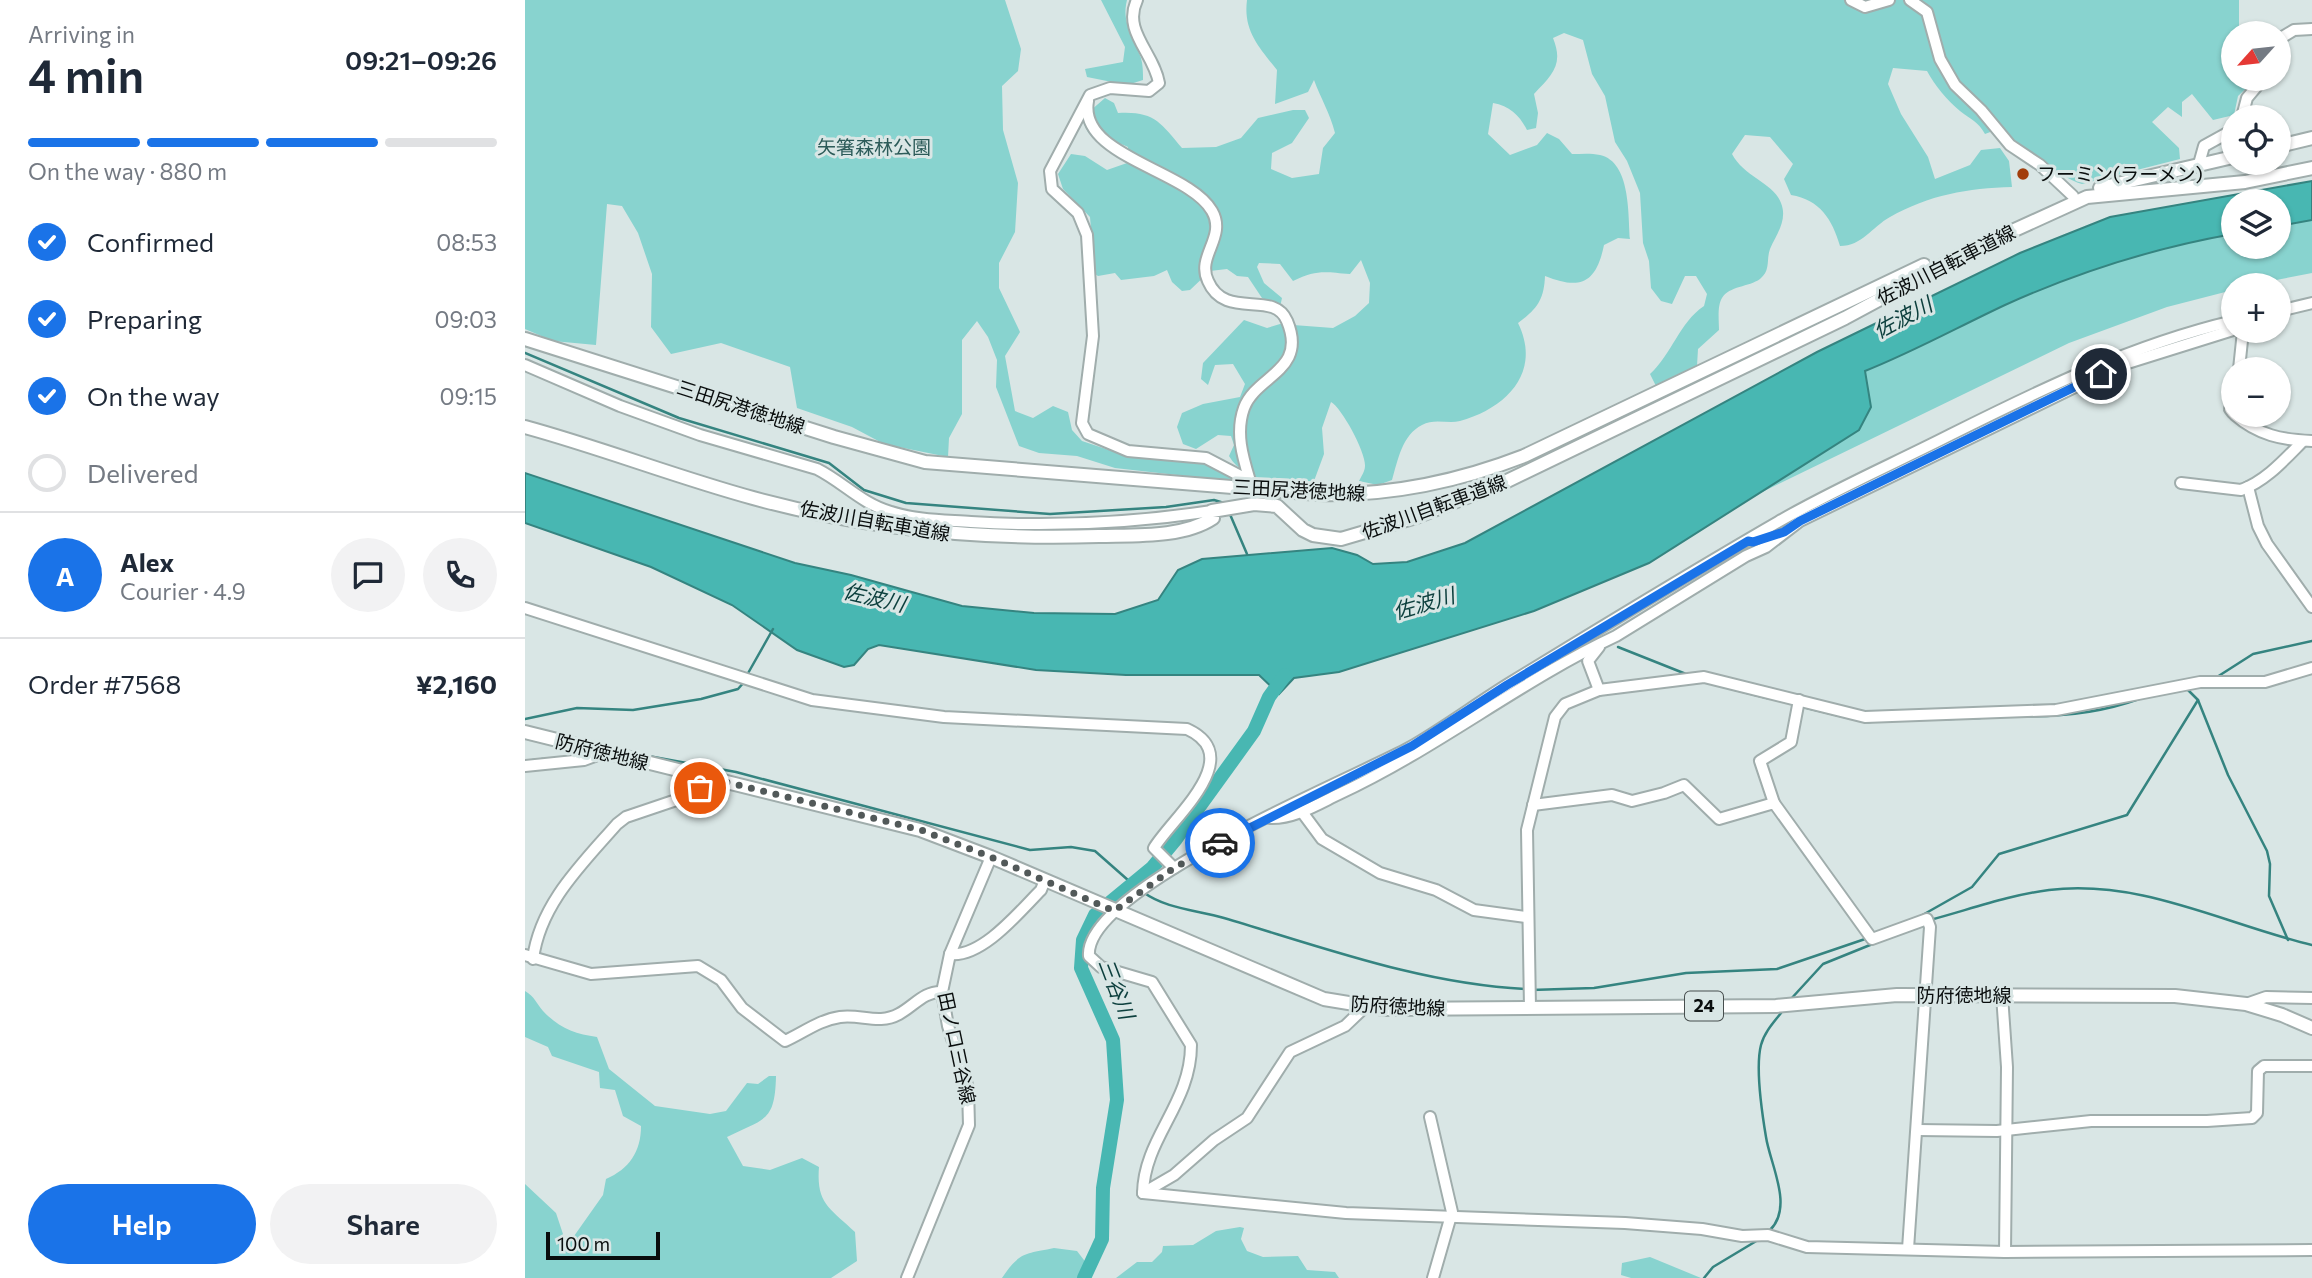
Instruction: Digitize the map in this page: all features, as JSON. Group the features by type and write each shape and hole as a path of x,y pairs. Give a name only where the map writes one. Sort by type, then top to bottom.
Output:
{"main road":[{"path":"2291,143 2312,138"},
{"name":"三田尻港徳地線","path":"525,339 834,437 925,462 1236,486 1251,484 1318,495 1367,494 1458,479 1524,456 2073,196 2221,159"},
{"name":"佐波川自転車道線","path":"525,427 754,499 848,520 907,529 1008,537 1132,535 1178,531 1207,522 1213,518 1215,511 1277,506 1303,530 1313,535 1341,539 1416,517 1496,486 1845,318 1975,248 2087,197 2245,182 2312,167"},
{"name":"防府徳地線","path":"525,732 921,830 991,857 1324,999 1365,1007 1776,1006 1868,997 1928,995 2175,996 2246,1004 2312,1028"}],"street":[{"path":"1137,0 1132,16 1133,27 1157,72 1159,83 1149,91 1110,88 1090,95 1050,171 1050,181 1058,197 1078,213 1087,235 1093,336 1084,429 1088,434 1128,451 1206,458 1251,484"},
{"path":"1851,0 1865,7 1889,0"},
{"path":"1910,0 1927,12 1940,59 1955,85 1981,110 2010,145 2040,165 2073,196"},
{"path":"2291,32 2312,29"},
{"path":"1090,95 1086,111 1095,131 1118,150 1184,185 1211,208 1217,221 1218,233 1205,263 1206,278 1213,292 1229,303 1267,305 1286,317 1291,331 1287,361 1277,376 1252,394 1244,409 1240,448 1251,484"},
{"path":"2199,164 2204,146 2221,137"},
{"path":"1845,318 1864,296 1890,292"},
{"path":"2291,308 2312,303"},
{"path":"1143,1193 1151,1152 1182,1095 1191,1045 1152,982 1095,964 1089,956 1090,941 1106,916 1107,908 1171,864 1412,746 1507,685 1803,508 2080,372 2175,336 2221,324"},
{"path":"1268,817 1279,818 1302,811 1403,763 1520,688 1745,556 1766,547 1800,521 2118,366 2221,334"},
{"path":"525,365 690,432 817,469 834,478 859,499 891,512 930,519 1003,524 1151,520 1215,511"},
{"path":"1651,396 1657,409"},
{"path":"2250,427 2280,439 2307,441"},
{"path":"2182,483 2241,490 2274,470 2307,441"},
{"path":"1236,486 1239,507"},
{"path":"2248,487 2258,526 2267,544 2312,607"},
{"path":"1748,541 1753,542 1784,532"},
{"path":"525,608 812,700 883,711 957,718 1187,729 1204,742 1210,765 1199,789 1154,848 1171,864"},
{"path":"1599,690 1588,661 1605,640 1636,612 1635,609"},
{"path":"1530,1008 1526,917 1527,831 1559,709 1599,690 1699,678 1838,713 1865,717 2056,710 2200,682 2265,682 2312,668"},
{"path":"1798,703 1791,742 1760,761 1773,803 1872,939 1927,919 1930,927 1928,995 1908,1249"},
{"path":"525,766 585,760 603,753"},
{"path":"702,776 697,793 626,817 617,824 558,892 529,957 591,974 698,966 721,980 742,1008 785,1041 806,1028 839,1017 884,1020 934,992 942,992"},
{"path":"1533,805 1612,795 1632,801 1684,785 1719,819 1773,803"},
{"path":"1302,811 1326,842 1346,850 1380,873 1436,890 1475,909 1526,917"},
{"name":"田ノ口三谷線","path":"907,1278 969,1125 968,1088 948,1026 942,992 950,954 991,857"},
{"path":"950,954 968,952 989,940 1041,890 1045,880"},
{"path":"2002,995 2007,1129 2005,1252"},
{"path":"2246,1004 2266,997 2312,998"},
{"path":"1143,1193 1174,1175 1214,1140 1247,1118 1290,1052 1345,1026 1365,1007"},
{"path":"1918,1130 2007,1129 2076,1121 2207,1122 2252,1118 2257,1112 2258,1071 2264,1066 2312,1066"},
{"path":"1430,1117 1451,1217 1434,1278"},
{"path":"1143,1193 1346,1213 1625,1223 1742,1236 1768,1235 1807,1247 2005,1252 2312,1250"}],"green space":[{"name":"矢箸森林公園","path":"525,0 1005,0 1021,49 1018,71 1002,86 1003,130 1018,183 1015,232 999,263 999,288 1020,332 1005,356 1015,411 1033,418 1053,406 1068,412 1072,430 1082,441 1127,456 1195,460 1234,475 1230,481 1115,468 1077,456 1039,453 1019,446 996,387 997,360 988,337 977,321 962,340 962,414 949,438 948,457 884,444 852,427 797,408 790,367 721,343 671,354 651,327 652,274 638,233 622,206 607,204 596,345 553,341 525,329"},
{"path":"1101,0 1127,0 1127,23 1141,58 1143,80 1127,85 1087,77 1085,69 1123,62 1125,47"},
{"path":"1247,0 2239,0 2239,21 2221,21 2221,91 2243,91 2238,96 2236,105 2221,105 2221,118 2213,120 2192,94 2182,102 2182,117 2168,107 2152,122 2179,148 2180,159 2082,184 2040,160 2001,128 1985,134 1977,123 1946,97 1927,71 1893,68 1888,84 1901,114 1928,157 1935,179 1970,165 1981,150 2000,148 2009,161 2012,187 1964,191 1919,203 1890,217 1855,243 1840,246 1829,219 1823,212 1810,201 1791,195 1784,179 1793,164 1770,137 1745,135 1732,154 1744,169 1772,190 1783,209 1782,221 1770,249 1767,268 1760,279 1729,291 1722,298 1719,330 1698,349 1697,366 1656,386 1650,374 1688,321 1704,306 1707,294 1696,276 1685,276 1672,304 1661,301 1651,288 1649,261 1643,243 1640,193 1627,161 1615,142 1605,96 1592,74 1583,40 1564,33 1553,38 1557,63 1551,75 1534,94 1538,113 1536,128 1527,130 1514,112 1493,103 1488,134 1510,155 1537,145 1547,133 1559,139 1572,154 1597,154 1610,160 1623,178 1630,239 1618,238 1604,245 1596,268 1585,280 1568,283 1545,276 1538,303 1518,323 1526,357 1516,386 1492,407 1477,415 1455,422 1427,423 1415,429 1405,442 1392,480 1378,485 1359,481 1365,466 1362,451 1347,421 1331,402 1322,428 1324,454 1314,481 1291,484 1255,477 1236,465 1229,456 1234,445 1231,436 1218,435 1196,449 1183,444 1177,427 1182,413 1203,404 1240,397 1245,384 1233,364 1215,365 1208,385 1201,379 1203,363 1244,320 1267,328 1280,324 1333,328 1355,316 1369,303 1370,283 1361,260 1350,274 1315,273 1293,281 1280,264 1259,263 1257,267 1264,283 1282,298 1280,307 1262,298 1248,277 1237,276 1227,269 1210,271 1190,290 1182,291 1172,282 1167,270 1154,276 1121,280 1115,273 1098,276 1095,274 1090,217 1063,189 1058,174 1071,154 1085,156 1107,170 1127,163 1128,147 1095,139 1090,135 1082,118 1105,98 1114,103 1118,113 1140,114 1155,120 1182,148 1216,147 1241,138 1258,118 1305,110 1309,118 1292,143 1272,153 1271,169 1292,178 1319,174 1323,148 1335,133 1314,80 1308,92 1275,104 1277,70 1254,38 1246,11"},
{"path":"2312,220 2312,273 2291,277 2291,273 2221,273 2221,293 2167,307 2069,343 1754,496 1859,430 1871,407 1865,371 2033,293 2088,271 2174,246 2221,236 2221,259 2291,259 2291,224"},
{"path":"525,991 561,1026 597,1037 609,1069 655,1106 710,1114 726,1111 747,1083 758,1084 769,1076 776,1076 770,1111 759,1122 727,1137 743,1166 770,1170 802,1158 819,1167 822,1197 832,1211 855,1232 857,1261 831,1278 525,1278 525,1184 556,1213 567,1246 603,1195 606,1179 632,1159 639,1144 641,1126 623,1116 615,1090 600,1088 599,1072 552,1056 548,1047 525,1037"},
{"path":"1244,1228 1241,1239 1247,1251 1263,1257 1298,1256 1307,1270 1335,1272 1339,1278 1116,1278 1137,1262 1152,1262 1162,1252 1163,1246 1193,1245 1216,1231"},
{"path":"1054,1248 1077,1251 1087,1264 1081,1278 1002,1278 1024,1255"},
{"path":"1650,1257 1701,1278 1631,1278 1621,1275 1622,1263"}],"water":[{"path":"2312,181 2312,220 2291,224 2291,189 2267,189"},
{"name":"佐波川","path":"2221,197 2221,236 2145,254 2060,282 1865,371 1871,407 1859,430 1649,563 1534,611 1339,672 1294,678 1279,694 1259,675 1126,675 1036,670 879,645 868,649 854,665 844,667 797,650 732,605 651,567 525,523 525,473 795,563 851,575 962,606 1034,613 1115,614 1158,600 1178,570 1202,559 1332,548 1357,555 1373,564 1407,562 1465,543 1817,352 2020,253 2110,217"}],"waterway":[{"path":"525,353 679,418 829,463 864,490 906,503 1050,514 1166,507 1214,500 1224,503"},
{"path":"1229,512 1247,554"},
{"path":"747,675 773,629"},
{"path":"2217,677 2253,654 2312,641"},
{"path":"1618,647 1686,674"},
{"name":"三谷川","path":"1084,1278 1102,1239 1103,1188 1117,1100 1113,1040 1081,968 1083,940 1095,915 1152,868 1176,839 1254,731 1269,697 1285,675"},
{"path":"525,719 577,708 633,710 701,699 738,689 745,681"},
{"path":"1712,684 1767,698"},
{"path":"2187,689 2198,700 2228,775 2267,851 2270,864 2269,896 2288,940"},
{"path":"2022,716 2081,713 2139,699"},
{"path":"1919,917 1972,887 1999,854 2127,815 2198,700"},
{"path":"1807,708 1861,721"},
{"path":"1948,719 1980,718"},
{"path":"1868,722 1886,721"},
{"path":"632,753 736,772 1030,850 1071,847 1095,851 1137,888"},
{"path":"525,761 543,759"},
{"path":"1930,920 2019,895 2083,888 2150,897 2312,945"},
{"path":"1143,892 1172,906 1224,918 1410,972 1487,986 1525,989"},
{"path":"1531,990 1594,988 1686,973 1777,969 1868,938"},
{"path":"1790,1000 1823,964 1875,943"},
{"path":"1770,1230 1777,1221 1780,1198 1766,1137 1759,1055 1762,1041 1781,1013"},
{"path":"1704,1278 1713,1267 1758,1240"}],"way so far":[{"path":"700,788 702,776 921,830 991,857 1114,911 1174,868 1220,843"}],"place":[{"name":"フーミン(ラーメン)","path":"2023,174"}],"route":[{"path":"1220,843 1290,805 1412,746 1507,685 1748,541 1753,542 1784,532 1800,521 2101,374"}]}
